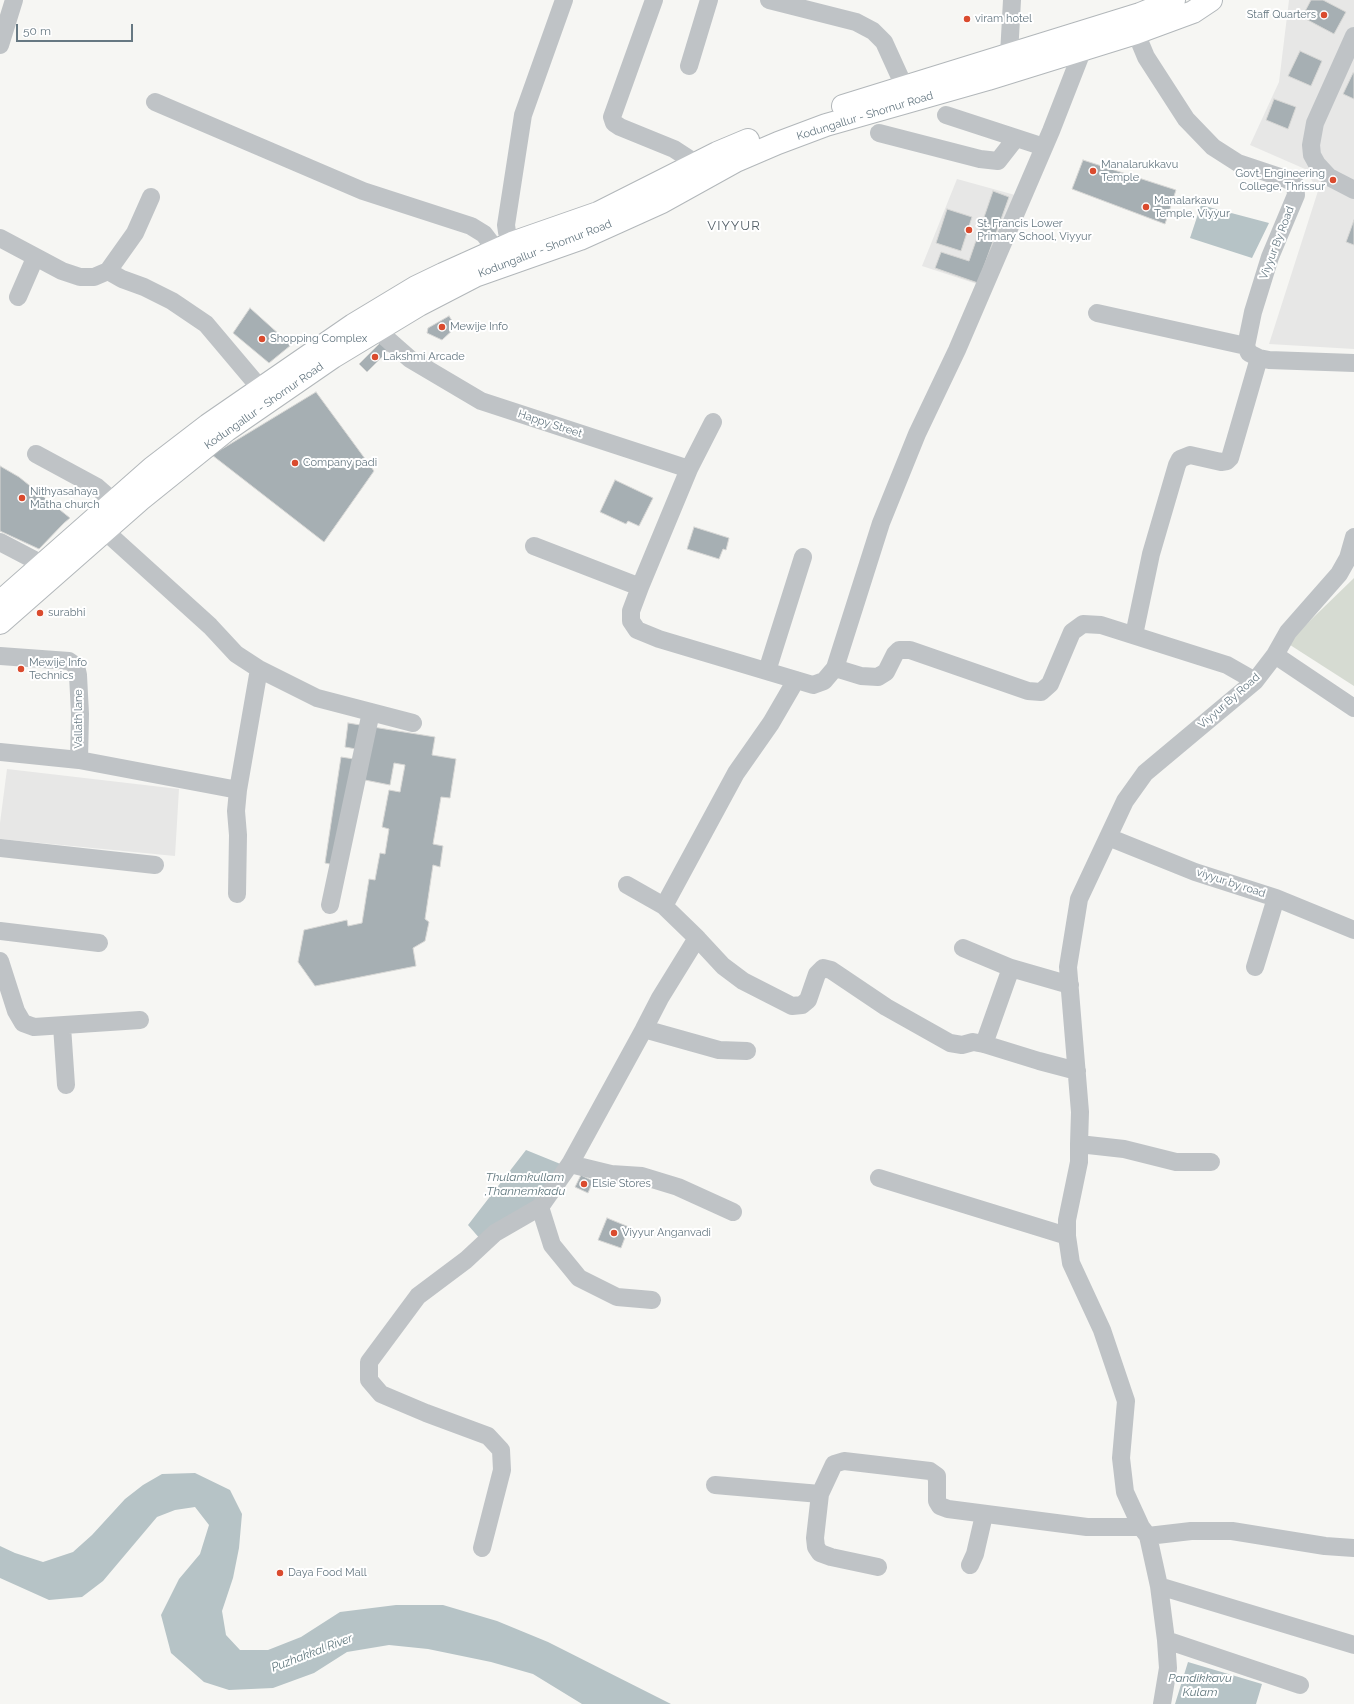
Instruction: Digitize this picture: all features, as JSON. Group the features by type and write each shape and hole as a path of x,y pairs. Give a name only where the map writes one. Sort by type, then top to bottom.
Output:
{"main road":[{"name":"Kodungallur - Shornur Road","path":"0,602 152,468 202,430 260,388 372,323 419,304 475,276 580,239 662,202 736,161 778,143 826,125 980,81 1083,49 1106,33 1140,14 1174,0"},
{"name":"Kodungallur - Shornur Road","path":"0,623 140,500 227,430 333,357 416,287 504,246 598,213 770,130 904,86 1009,55 1106,33 1136,33 1193,12 1211,0"}],"street":[{"path":"0,45 14,0"},
{"path":"155,102 363,191 472,226 504,246 524,114 564,0"},
{"path":"654,0 612,117 614,123 620,127 674,149 697,164"},
{"path":"689,66 709,0"},
{"path":"770,0 856,22 873,31 884,42 904,86"},
{"path":"1009,55 1012,0"},
{"name":"Viyyur By Road","path":"1136,33 1146,57 1186,120 1213,147 1238,163 1286,179 1295,184 1297,188 1291,209 1268,264 1253,312 1253,352"},
{"path":"1352,44 1315,123 1311,145 1312,155 1316,164 1329,177 1354,190"},
{"path":"713,422 689,469 640,587 631,611 631,622 637,630 659,639 813,685 824,681 835,668 881,523 916,434 956,350 1044,147 1083,49"},
{"path":"946,115 1044,147"},
{"path":"879,133 980,159 998,161 1016,138"},
{"path":"0,238 35,258 62,271 80,277 94,277 108,271 135,233 151,197"},
{"path":"18,297 35,258"},
{"path":"108,271 122,279 144,287 172,301 206,324 260,388"},
{"path":"1098,313 1253,352 1269,360 1354,363"},
{"name":"Happy Street","path":"372,323 410,359 481,401 689,469"},
{"path":"1134,635 1151,554 1177,465 1180,459 1190,456 1221,462 1230,458 1253,352"},
{"path":"36,454 97,487 114,501"},
{"path":"105,531 210,626 236,654 259,669 317,698 413,723"},
{"name":"Viyyur By Road","path":"1162,1704 1168,1668 1159,1586 1144,1532 1125,1492 1121,1458 1126,1401 1102,1330 1071,1263 1066,1236 1067,1220 1079,1162 1080,1112 1068,967 1079,899 1125,801 1145,773 1255,681 1275,655 1288,632 1339,574 1348,558 1354,537"},
{"path":"0,542 42,564"},
{"path":"534,546 640,587"},
{"path":"767,671 803,557"},
{"path":"835,668 861,676 878,677 886,672 895,654 900,650 910,650 1028,691 1041,692 1050,684 1072,632 1083,624 1100,624 1227,665 1255,681"},
{"path":"1275,655 1354,708"},
{"name":"Vallath lane","path":"0,656 69,661 76,666 78,675 80,714 79,760 238,790"},
{"path":"237,894 238,835 236,811 238,790 259,669"},
{"path":"664,906 736,772 771,723 796,680"},
{"path":"330,905 370,712"},
{"path":"0,752 79,760"},
{"name":"viyyur by road","path":"1108,837 1194,872 1276,898 1354,930"},
{"path":"0,848 155,865"},
{"path":"627,885 664,906 723,966 743,981 792,1006 802,1005 808,1000 817,974 823,968 831,970 886,1007 950,1042 962,1045 973,1042 984,1044 1039,1061 1077,1070"},
{"path":"1255,967 1276,898"},
{"path":"0,931 99,943"},
{"path":"482,1548 502,1470 501,1450 488,1436 426,1413 381,1394 369,1380 369,1362 418,1296 466,1260 495,1233 540,1207 570,1164 660,998 697,938"},
{"path":"963,948 1011,968 1070,985"},
{"path":"0,961 16,1011 22,1023 34,1027 140,1020"},
{"path":"984,1044 1011,968"},
{"path":"62,1026 66,1085"},
{"path":"644,1029 718,1050 747,1051"},
{"path":"1079,1144 1124,1149 1176,1162 1211,1162"},
{"path":"570,1164 611,1174 642,1176 678,1188 733,1212"},
{"path":"879,1178 1066,1236"},
{"path":"540,1207 552,1245 579,1278 617,1297 652,1300"},
{"path":"878,1567 831,1557 820,1553 816,1547 815,1538 820,1494 834,1464 844,1461 930,1471 937,1476 937,1501 940,1506 948,1510 1087,1527 1144,1532 1232,1531 1325,1546 1354,1548"},
{"path":"715,1485 820,1494"},
{"path":"970,1565 975,1554 984,1515"},
{"path":"1159,1586 1354,1645"},
{"path":"1166,1640 1300,1685"}],"shaded area":[{"name":"Govt. Engineering College, Thrissur","path":"1289,0 1354,0 1354,349 1269,344 1318,191 1305,169 1250,145 1279,82"},
{"name":"St. Francis Lower Primary School, Viyyur","path":"957,179 1015,195 980,285 922,266"},
{"path":"1354,578 1354,686 1287,643"},
{"path":"7,769 179,789 175,856 0,839 0,823"}],"water":[{"path":"1201,205 1269,223 1252,258 1190,238"},
{"name":"Thulamkullam ,Thannemkadu","path":"526,1150 563,1165 538,1202 481,1240 468,1225"},
{"name":"Puzhakkal River","path":"195,1473 230,1490 242,1514 239,1548 233,1578 222,1611 226,1635 240,1650 268,1650 301,1637 340,1612 396,1605 443,1605 497,1621 548,1642 671,1704 582,1704 533,1674 491,1662 428,1649 389,1645 347,1652 314,1673 273,1688 229,1690 204,1682 171,1653 161,1615 179,1579 200,1554 209,1525 195,1507 175,1510 157,1517 103,1581 82,1597 49,1600 0,1578 0,1546 15,1553 43,1562 73,1552 92,1535 125,1499 143,1485 162,1474"},
{"name":"Pandikkavu Kulam","path":"1188,1662 1262,1684 1256,1704 1175,1704"}],"building":[{"name":"Staff Quarters","path":"1311,0 1323,0 1346,12 1334,34 1302,17"},
{"name":"Staff Quarters","path":"1300,51 1322,61 1311,86 1288,76"},
{"path":"1354,73 1354,99 1343,94"},
{"path":"1274,99 1296,107 1288,129 1266,120"},
{"name":"Manalarkavu Temple, Viyyur","path":"1083,160 1176,190 1165,224 1072,189"},
{"name":"St. Francis Lower Primary School, Viyyur","path":"993,191 1009,197 978,283 935,268 941,252 969,261"},
{"name":"St. Francis Lower Primary School, Viyyur","path":"947,209 972,217 961,251 936,243"},
{"path":"1354,220 1354,245 1346,242"},
{"name":"Shopping Complex","path":"250,308 291,345 269,363 233,333"},
{"name":"Mewije Info","path":"449,316 456,327 442,340 427,333 428,328"},
{"name":"Lakshmi Arcade","path":"382,341 390,349 367,372 359,364"},
{"name":"Company padi","path":"316,392 374,471 324,542 212,455"},
{"name":"Nithyasahaya Matha church","path":"0,466 19,477 70,518 39,549 0,531"},
{"path":"615,480 653,498 639,526 628,521 626,524 600,512"},
{"path":"694,527 729,538 726,550 723,549 719,559 687,549"},
{"path":"348,723 435,737 432,755 456,759 450,798 441,797 433,844 443,846 440,867 433,865 425,919 429,922 425,941 413,948 416,966 315,986 298,962 304,930 347,920 348,926 362,923 369,879 375,880 380,853 385,854 389,829 382,827 389,790 400,792 405,765 394,763 390,785 365,780 339,866 325,863 341,757 354,759 356,749 345,747"},
{"name":"Elsie Stores","path":"581,1175 593,1181 588,1193 575,1187"},
{"name":"Viyyur Anganvadi","path":"607,1218 629,1227 621,1248 598,1240"}],"place":[{"name":"Staff Quarters","path":"1324,15"},
{"name":"viram hotel","path":"967,19"},
{"name":"Manalarukkavu Temple","path":"1093,171"},
{"name":"Govt. Engineering College, Thrissur","path":"1333,180"},
{"name":"Manalarkavu Temple, Viyyur","path":"1146,207"},
{"name":"St. Francis Lower Primary School, Viyyur","path":"969,230"},
{"name":"Mewije Info","path":"442,327"},
{"name":"Shopping Complex","path":"262,339"},
{"name":"Lakshmi Arcade","path":"375,357"},
{"name":"Company padi","path":"295,463"},
{"name":"Nithyasahaya Matha church","path":"22,498"},
{"name":"surabhi","path":"40,613"},
{"name":"Mewije Info Technics","path":"21,669"},
{"name":"Elsie Stores","path":"584,1184"},
{"name":"Viyyur Anganvadi","path":"614,1233"},
{"name":"Daya Food Mall","path":"280,1573"}],"district":[{"name":"VIYYUR","path":"734,226"}]}
